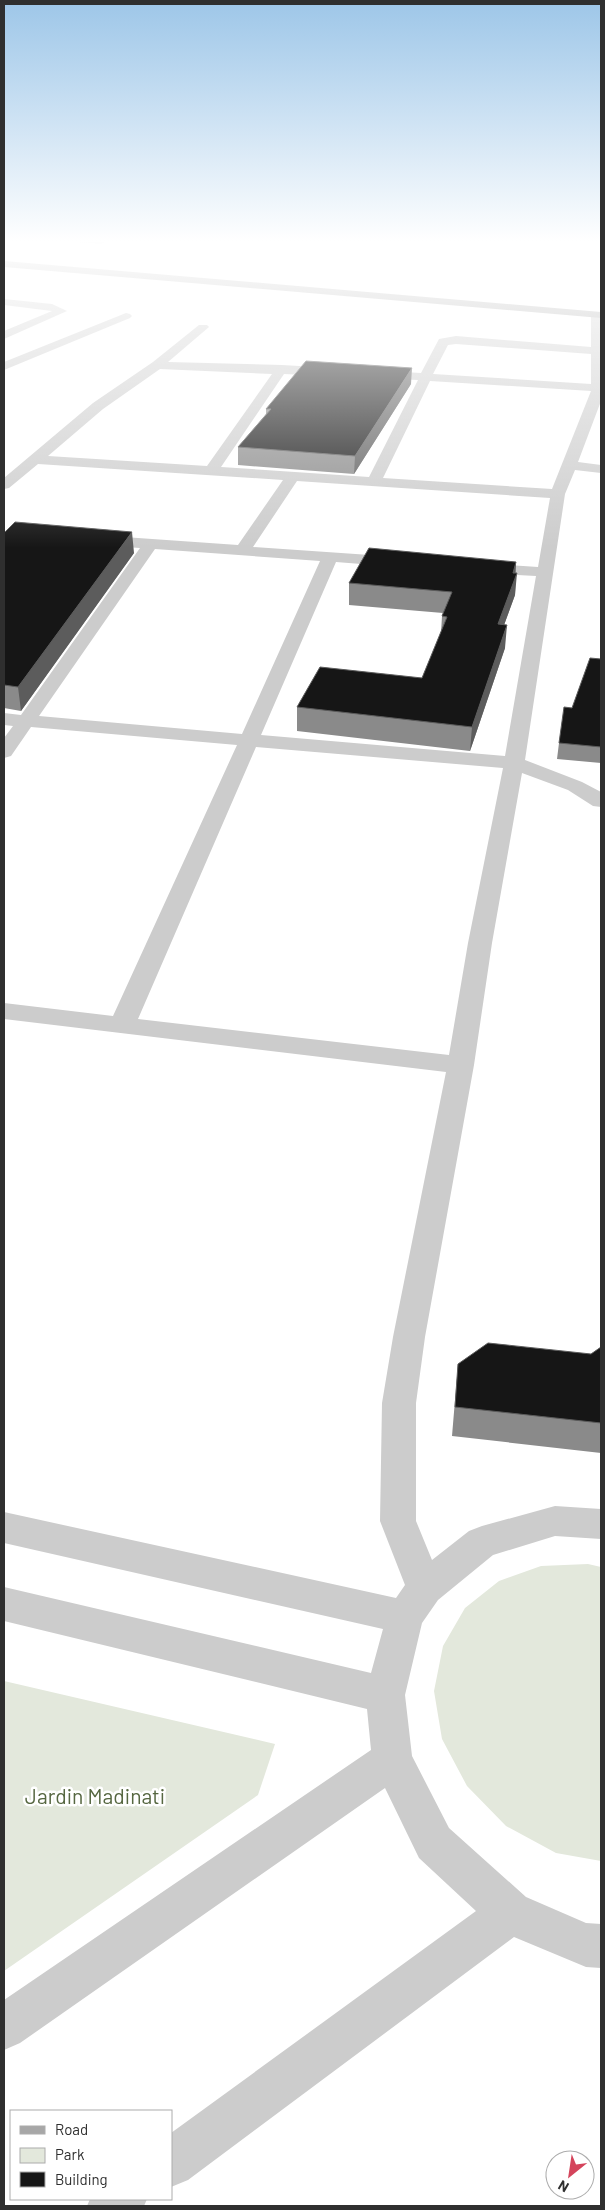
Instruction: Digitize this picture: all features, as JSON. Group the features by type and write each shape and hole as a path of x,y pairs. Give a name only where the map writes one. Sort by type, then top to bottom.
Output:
{"street":[{"path":"4,366 62,342"},
{"path":"4,485 98,406 184,342"},
{"path":"373,483 443,342"},
{"path":"476,342 596,351"},
{"path":"415,1603 398,1520 399,1403 409,1337 461,1065 480,943 514,763 558,494 598,393 600,368 596,351 598,342"},
{"path":"157,364 425,376 598,393"},
{"path":"211,471 282,369"},
{"path":"34,458 373,483 558,494"},
{"path":"569,465 601,469"},
{"path":"242,551 292,476"},
{"path":"76,539 418,564"},
{"path":"4,752 152,544"},
{"path":"122,1025 330,558"},
{"path":"467,567 544,572"},
{"path":"4,719 514,763 575,786 601,801"},
{"path":"4,1011 461,1065"},
{"path":"601,1524 555,1520 482,1542 415,1603 385,1695 392,1759 434,1843 510,1912 586,1945 601,1946"},
{"path":"4,1527 415,1603"},
{"path":"4,1604 385,1695"},
{"path":"4,2027 392,1759"},
{"path":"172,2162 510,1912"}],"green space":[{"path":"588,1564 601,1567 601,1861 556,1853 506,1826 467,1786 442,1739 434,1691 443,1646 465,1608 499,1581 541,1566"},
{"name":"Jardin Madinati","path":"4,1681 275,1744 258,1795 4,1971"}],"building":[{"path":"306,361 412,368 355,456 238,447 271,409 266,409"},
{"path":"15,522 132,532 18,687 4,685 4,533"},
{"path":"369,548 516,562 513,573 517,573 498,624 507,625 472,727 297,707 320,667 422,678 447,617 442,616 452,592 349,583"},
{"path":"590,658 601,659 601,747 559,743 564,707 572,708"},
{"path":"488,1343 591,1354 601,1347 601,1423 455,1407 458,1364"}]}
